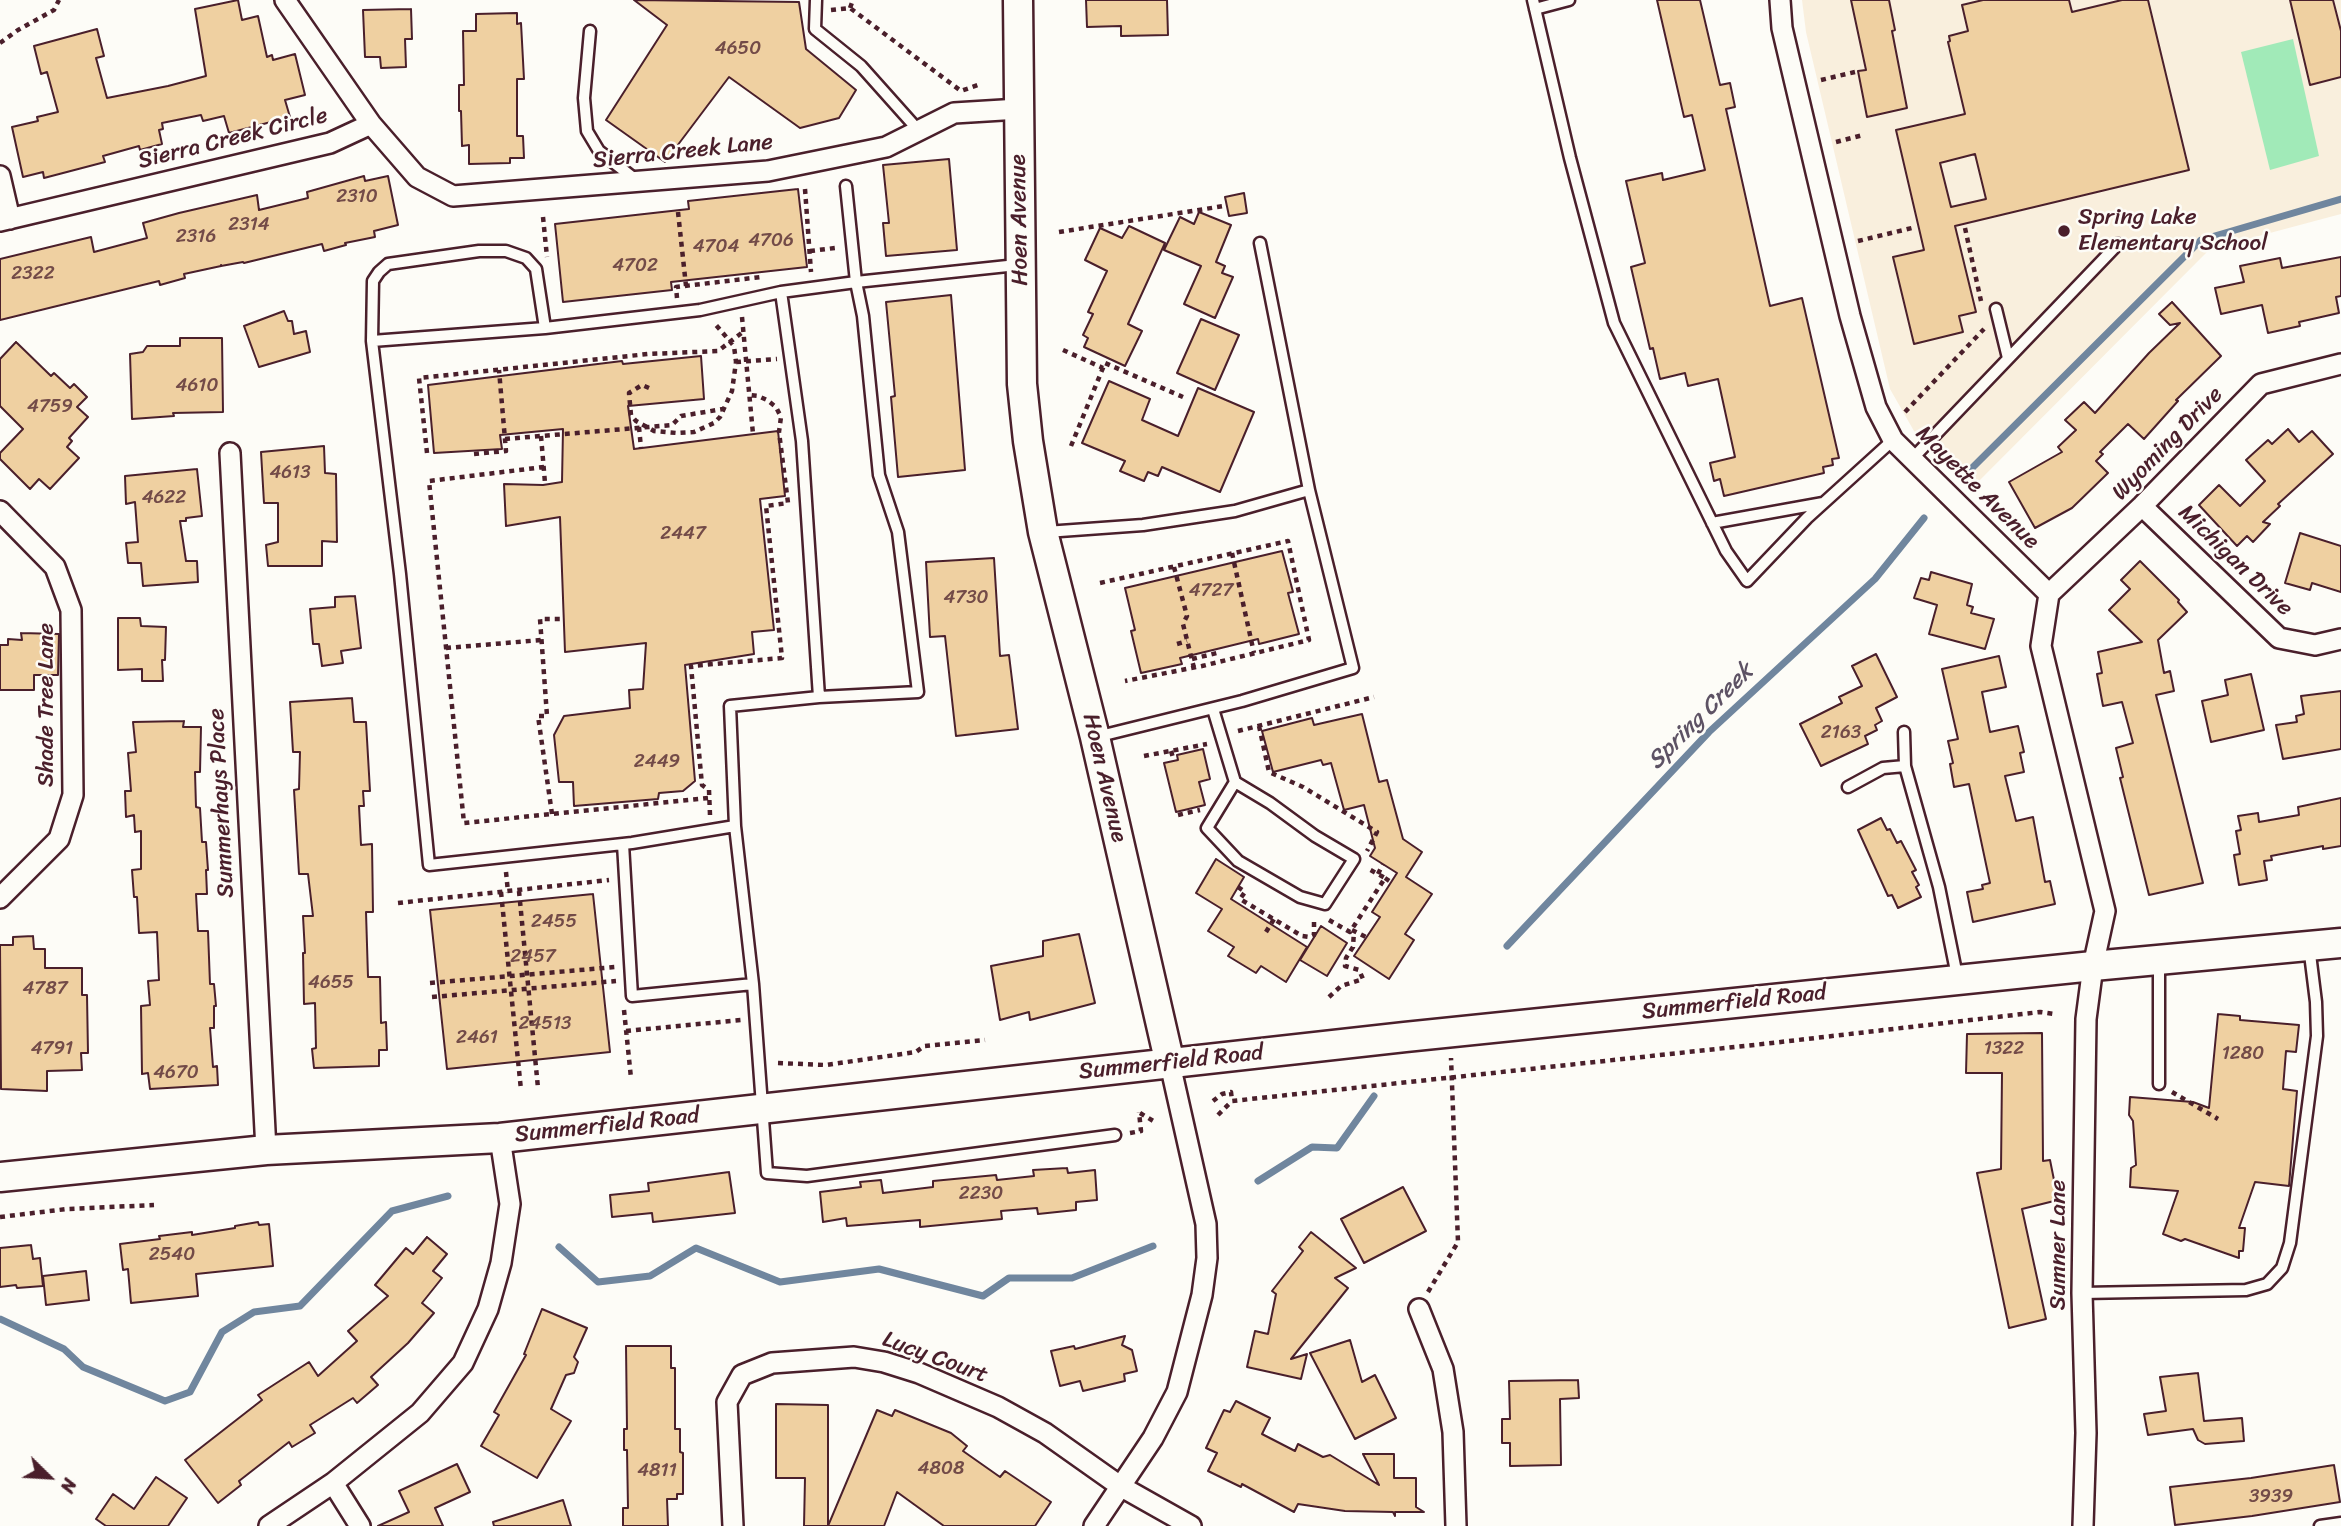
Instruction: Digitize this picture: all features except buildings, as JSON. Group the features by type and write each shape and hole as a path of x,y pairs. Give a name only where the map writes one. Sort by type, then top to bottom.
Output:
{"street":[{"name":"Sierra Creek Circle","path":"5,220 330,144 370,124 285,0"},
{"name":"Hoen Avenue","path":"1018,0 1022,384 1028,441 1043,532 1095,737 1206,1224 1206,1258 1194,1329 1177,1392 1153,1438 1094,1526"},
{"name":"Mayette Avenue","path":"1780,0 1782,28 1869,388 1893,440 2049,594"},
{"name":"Sierra Creek Lane","path":"370,124 417,177 453,197 768,171 886,147 954,113 1019,109"},
{"path":"0,176 5,220"},
{"name":"Wyoming Drive","path":"2049,594 2142,506 2261,384 2341,364"},
{"name":"Summerhays Place","path":"229,453 266,1150"},
{"name":"Michigan Drive","path":"2142,506 2279,638 2315,645 2341,639"},
{"name":"Shade Tree Lane","path":"0,511 55,568 71,610 73,795 59,839 0,898"},
{"path":"2049,594 2041,646 2105,911 2093,965"},
{"name":"Summerfield Road","path":"0,1177 266,1150 500,1138 1451,1032 2093,965 2341,943"},
{"name":"Sumner Lane","path":"2083,1526 2086,1433 2082,1293 2086,1019 2093,965"},
{"path":"269,1526 333,1483 420,1413 463,1363 488,1308 501,1263 510,1204 500,1138"},
{"path":"1419,1309 1443,1369 1453,1432 1456,1526"},
{"name":"Lucy Court","path":"733,1526 727,1402 742,1375 772,1363 854,1357 884,1362 919,1373 998,1407 1045,1433 1120,1486 1191,1526"},
{"path":"333,1483 360,1526"}],"lane":[{"path":"816,0 816,29 861,66 919,131"},
{"path":"1569,0 1534,4 1570,158 1614,323 1726,551 1747,581 1824,503 1893,440"},
{"path":"590,31 584,98 587,131 599,151 639,183"},
{"path":"846,186 856,282 863,316 879,475 898,532 918,692 819,697 730,706 735,826 753,984 767,1173 807,1176 1115,1136"},
{"path":"1095,737 1213,709 1353,668 1309,490 1260,243"},
{"path":"1911,460 2118,244"},
{"path":"545,328 536,269 526,258 506,251 479,251 388,264 373,281 372,341 400,574 429,865 623,844 735,826"},
{"path":"372,341 545,328 700,310 781,292 1021,265"},
{"path":"781,292 802,441 819,697"},
{"path":"1996,309 2008,358"},
{"path":"1043,532 1143,525 1195,517 1235,510 1309,490"},
{"path":"1712,523 1824,503"},
{"path":"1213,709 1235,782 1354,859 1325,904 1300,897 1238,861 1207,828 1235,782"},
{"path":"1904,732 1905,766 1939,887 1958,980"},
{"path":"1847,786 1883,768 1905,766"},
{"path":"623,844 632,996 753,984"},
{"path":"2082,1293 2246,1290 2267,1284 2282,1268 2290,1244 2317,1036 2309,946"},
{"path":"2159,960 2159,1084"},
{"path":"2320,1526 2341,1523"}],"path":[{"path":"0,43 54,10 59,0"},
{"path":"850,8 853,0"},
{"path":"831,10 850,8 961,91 978,85"},
{"path":"1821,80 1855,72"},
{"path":"1836,142 1863,135"},
{"path":"799,273 811,272 805,189"},
{"path":"1059,232 1224,206"},
{"path":"678,212 686,286"},
{"path":"543,217 547,258"},
{"path":"1858,240 1916,227"},
{"path":"1965,228 1984,312"},
{"path":"810,251 835,248"},
{"path":"664,298 677,298 676,287 763,277"},
{"path":"742,317 753,434"},
{"path":"649,388 642,385 629,394 631,415 636,421 666,433 694,432 713,424 732,391 736,362 734,346 716,324"},
{"path":"1905,412 1987,325"},
{"path":"427,453 419,378 684,351 718,351 743,332"},
{"path":"1063,350 1103,368"},
{"path":"736,362 753,361"},
{"path":"1071,446 1105,363 1183,397"},
{"path":"474,454 506,451 499,370"},
{"path":"544,467 429,481 464,823 708,798 709,790 702,785 691,666 782,658 766,506 788,503 779,432 782,417 776,407 767,400 749,396"},
{"path":"505,439 672,425 681,416 724,409"},
{"path":"639,428 641,448"},
{"path":"541,436 545,483"},
{"path":"1100,583 1288,541 1309,640 1125,681"},
{"path":"1232,553 1254,653"},
{"path":"1174,567 1187,616 1183,624 1194,667"},
{"path":"552,814 538,716 547,716 540,619 564,619"},
{"path":"446,648 541,640"},
{"path":"1177,644 1188,641"},
{"path":"1192,659 1217,651 1219,662"},
{"path":"1238,731 1299,719 1374,697"},
{"path":"1144,756 1207,743 1210,754"},
{"path":"1171,751 1174,761"},
{"path":"1178,815 1208,808"},
{"path":"1378,874 1383,864"},
{"path":"1385,878 1391,882"},
{"path":"398,903 610,880 612,892"},
{"path":"519,891 538,1088"},
{"path":"501,892 521,1090"},
{"path":"1266,932 1273,919"},
{"path":"1329,997 1340,986 1363,979 1359,970 1345,966 1346,958 1355,950 1353,930 1366,937"},
{"path":"430,983 619,966 620,973 620,980 432,997"},
{"path":"623,1005 631,1078"},
{"path":"1218,1115 1232,1101 2040,1012 2054,1014"},
{"path":"626,1031 741,1018 742,1030"},
{"path":"1419,1309 1458,1242 1450,1079 1451,1032"},
{"path":"779,1063 826,1065 916,1052 924,1046 985,1040"},
{"path":"2159,1084 2218,1119"},
{"path":"1213,1101 1222,1094 1231,1092 1232,1101"},
{"path":"1115,1136 1141,1131 1139,1112 1155,1122"},
{"path":"0,1217 67,1209 154,1205"}],"shaded area":[{"name":"Spring Lake Elementary School","path":"1802,0 2341,0 2341,214 2210,249 1970,490 1914,431 1890,389 1806,32"}],"green space":[{"path":"2293,39 2319,156 2270,170 2241,52"}],"waterway":[{"name":"Spring Creek","path":"1967,473 2201,240 2341,199"},
{"name":"Spring Creek","path":"1507,946 1709,732 1875,579 1924,518"},
{"name":"Spring Creek","path":"1258,1181 1312,1147 1337,1148 1374,1096"},
{"name":"Spring Creek","path":"0,1319 64,1349 83,1367 165,1401 190,1392 222,1332 254,1312 300,1306 392,1211 448,1196"},
{"name":"Spring Creek","path":"559,1247 598,1282 650,1276 696,1248 780,1282 879,1269 983,1296 1009,1278 1072,1278 1153,1246"}],"place":[{"name":"Spring Lake Elementary School","path":"2064,231"}]}
